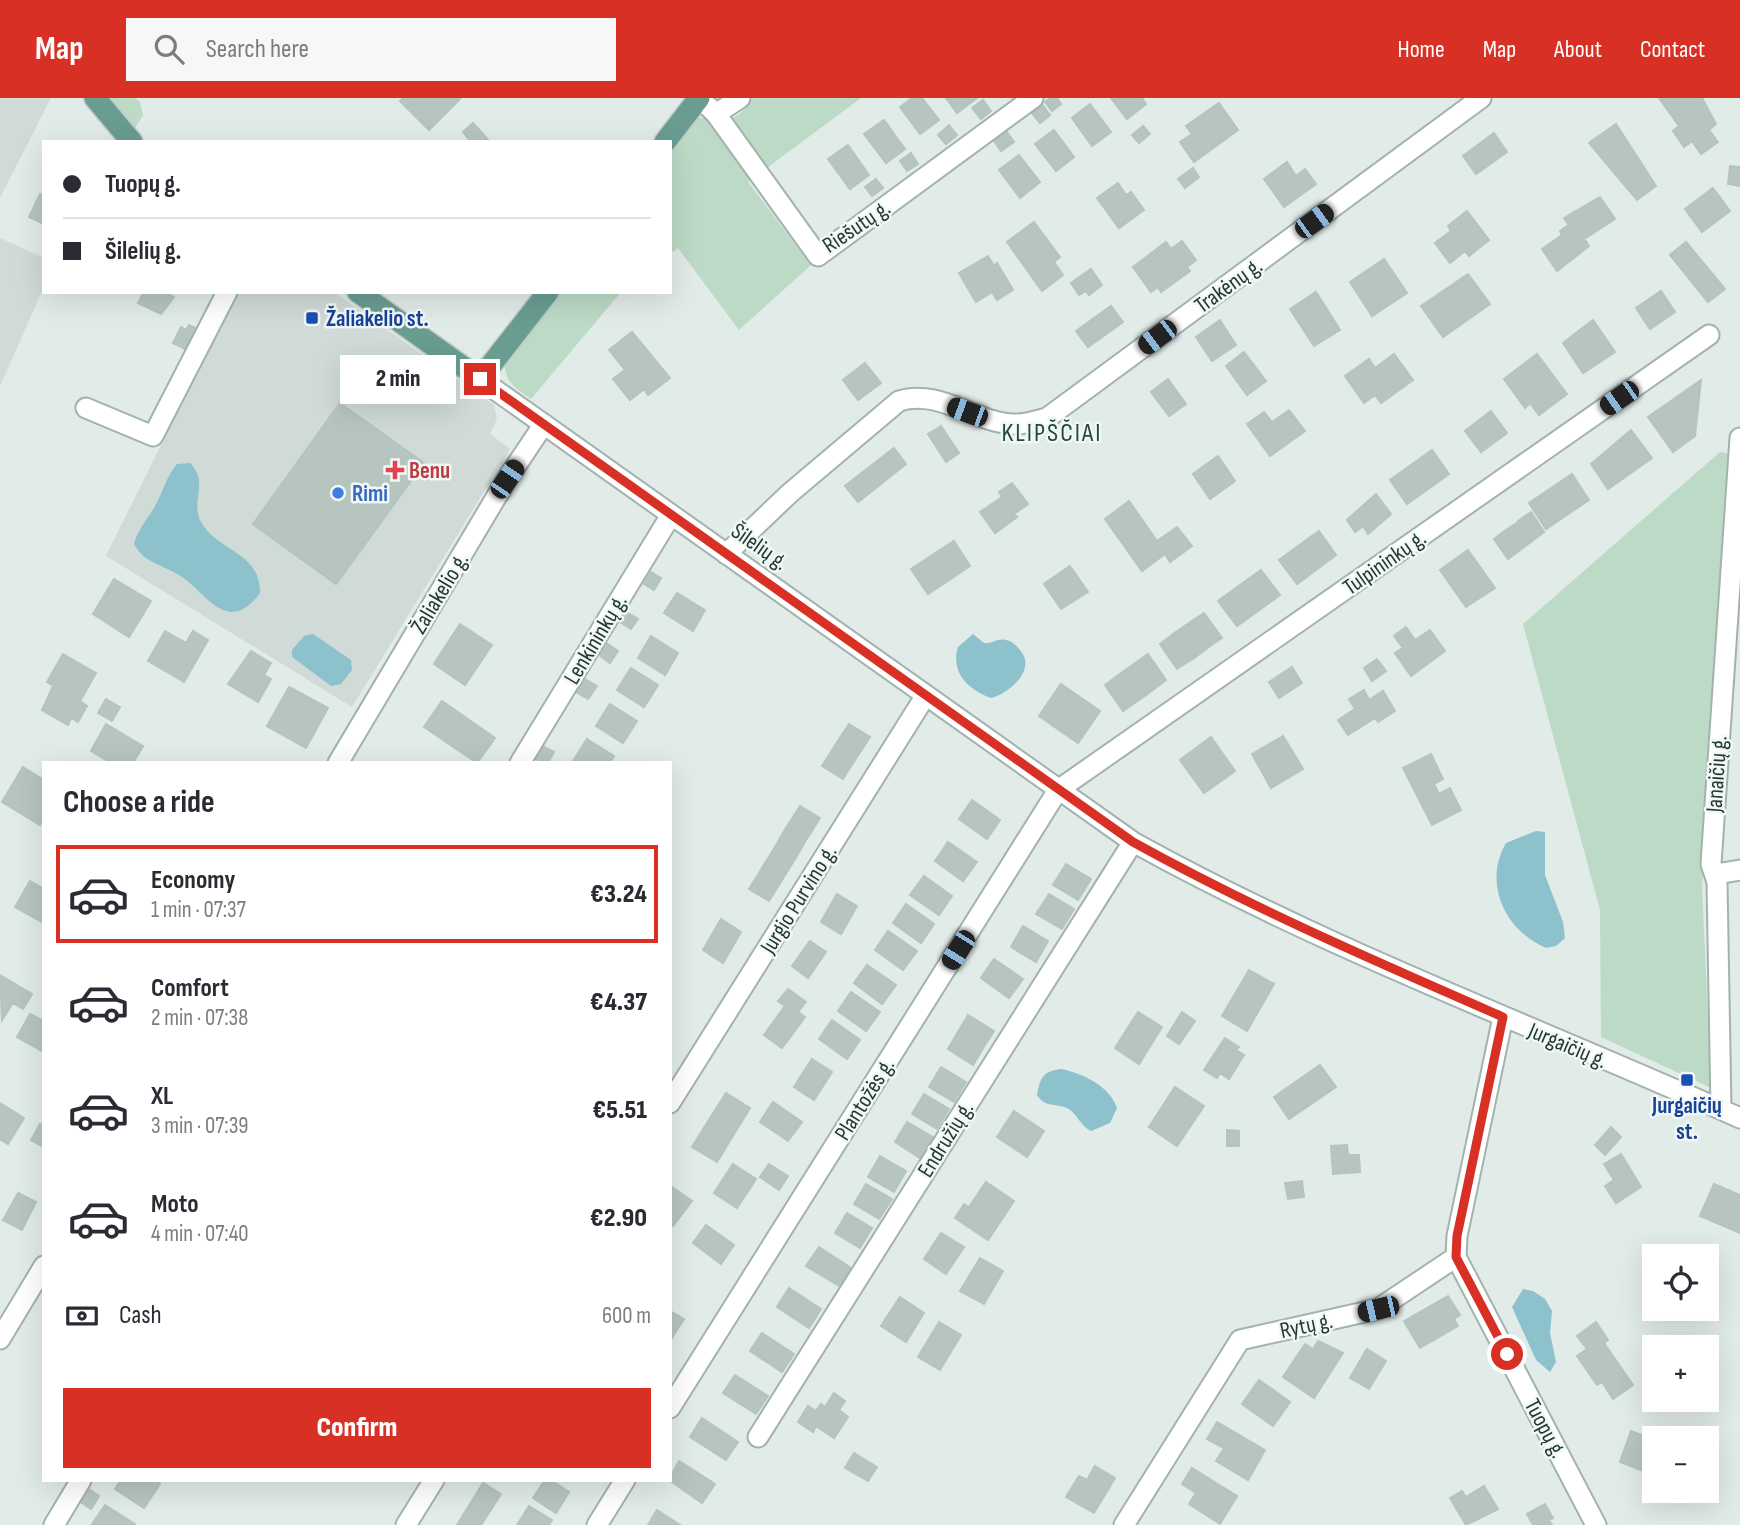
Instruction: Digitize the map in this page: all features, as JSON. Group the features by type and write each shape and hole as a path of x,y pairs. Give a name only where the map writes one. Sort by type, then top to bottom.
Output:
{"main road":[{"path":"95,98 130,140"},
{"path":"667,140 700,98"},
{"name":"Šilelių g.","path":"361,294 480,379"},
{"path":"480,379 546,294"}],"street":[{"path":"700,98 716,114 740,98"},
{"name":"Riešutų g.","path":"716,114 818,256 1033,98"},
{"name":"Trakėnų g.","path":"726,554 790,493 899,401 911,397 928,398 986,419 1016,425 1046,418 1481,98"},
{"path":"86,408 153,436 226,294"},
{"name":"Tulpininkų g.","path":"1058,790 1709,335"},
{"name":"Šilelių g.","path":"480,379 1133,842"},
{"name":"Žaliakelio g.","path":"339,761 507,479 544,424"},
{"name":"Janaičių g.","path":"1721,1110 1716,874 1711,863 1711,842 1740,438"},
{"name":"Lenkininkų g.","path":"521,761 671,515"},
{"name":"Jurgio Purvino g.","path":"672,1101 926,695"},
{"name":"Plantožės g.","path":"672,1405 1058,790"},
{"name":"Jurgaičių g.","path":"1133,842 1204,881 1321,937 1740,1118"},
{"name":"Endružių g.","path":"758,1437 1133,842"},
{"path":"1716,874 1740,870"},
{"path":"1456,1257 1457,1236 1503,1017"},
{"name":"Rytų g.","path":"1124,1525 1240,1339 1378,1309 1456,1257"},
{"name":"Tuopų g.","path":"1456,1257 1596,1525"},
{"path":"0,1339 42,1269"},
{"path":"54,1525 80,1482"},
{"path":"406,1525 433,1482"},
{"path":"597,1525 624,1482"}],"shaded area":[{"path":"0,98 51,98 0,198"},
{"path":"0,238 42,257 42,292 0,386"},
{"path":"236,294 337,294 494,405 497,419 490,434 510,449 352,707 106,556"}],"green space":[{"path":"107,98 135,98 140,102 143,115 134,130"},
{"path":"752,98 861,98 748,182 811,265 739,330 678,248 672,252 672,143 696,117 728,119 735,117"},
{"path":"555,294 619,294 531,399 510,381 505,364"},
{"path":"1720,452 1730,454 1702,886 1711,1088 1601,1037 1600,910 1523,624"}],"water":[{"path":"190,463 198,477 197,505 200,520 207,531 253,568 258,579 260,593 248,606 237,611 217,607 179,575 148,559 134,544 173,469 177,464"},
{"path":"313,634 351,660 352,670 341,684 331,686 292,657 292,650 304,636"},
{"path":"973,634 984,643 1010,641 1024,657 1025,665 1019,679 1006,691 991,698 969,685 957,665 958,647"},
{"path":"1536,831 1545,832 1545,875 1563,922 1565,938 1556,946 1546,948 1531,940 1509,917 1497,889 1499,858 1506,843"},
{"path":"1061,1069 1086,1077 1108,1093 1117,1108 1110,1123 1091,1131 1067,1108 1047,1104 1040,1099 1037,1095 1043,1076"},
{"path":"1523,1289 1533,1291 1545,1299 1552,1311 1550,1333 1556,1362 1550,1372 1536,1360 1512,1307"}],"building":[{"path":"403,98 461,98 429,130 400,101"},
{"path":"912,98 922,98 939,120 920,134 900,107"},
{"path":"946,98 977,98 957,113"},
{"path":"1050,98 1057,98 1061,104 1052,111 1045,102"},
{"path":"1111,98 1142,98 1146,104 1127,119"},
{"path":"1659,98 1702,98 1716,124 1709,130 1718,142 1701,154 1692,141 1684,147 1673,131 1679,126"},
{"path":"983,100 991,111 981,119 972,108"},
{"path":"1219,103 1238,130 1194,162 1180,142 1192,134 1186,126"},
{"path":"1042,104 1050,115 1040,123 1031,112"},
{"path":"1090,104 1111,132 1092,146 1072,118"},
{"path":"884,120 905,149 886,163 864,134"},
{"path":"473,123 488,140 469,140 463,132"},
{"path":"1616,124 1656,186 1637,200 1589,143"},
{"path":"949,125 957,135 946,144 938,135"},
{"path":"1143,126 1150,134 1139,143 1132,135"},
{"path":"1054,130 1074,157 1056,171 1035,144"},
{"path":"1007,132 1014,142 1001,151 994,141"},
{"path":"1494,133 1507,152 1476,174 1463,156"},
{"path":"848,145 869,175 850,189 828,159"},
{"path":"911,153 918,164 907,171 900,161"},
{"path":"1019,155 1040,182 1020,198 999,170"},
{"path":"1287,162 1296,176 1305,169 1316,184 1284,207 1264,179"},
{"path":"1730,166 1740,167 1740,186 1728,184"},
{"path":"1193,168 1199,177 1185,188 1178,179"},
{"path":"876,179 883,188 872,196 865,187"},
{"path":"1118,183 1126,195 1131,192 1144,210 1119,228 1097,198"},
{"path":"1713,188 1730,211 1702,232 1685,209"},
{"path":"40,194 42,195 42,223 29,217"},
{"path":"1600,197 1615,219 1584,239 1573,222 1569,225 1564,218"},
{"path":"1467,211 1489,240 1469,256 1465,251 1450,263 1435,243 1451,231 1448,226"},
{"path":"1034,222 1060,257 1054,262 1063,275 1042,291 1007,242"},
{"path":"1573,222 1589,246 1557,271 1542,249 1562,235 1560,231"},
{"path":"1182,241 1196,260 1187,267 1190,271 1161,292 1158,287 1151,292 1133,267 1166,242 1171,249"},
{"path":"1686,242 1725,289 1708,302 1670,255"},
{"path":"988,256 994,266 997,263 1013,290 997,300 992,292 976,302 959,273"},
{"path":"1384,259 1407,293 1372,316 1350,282"},
{"path":"1091,269 1102,285 1089,295 1086,291 1079,295 1071,283"},
{"path":"1468,274 1490,304 1443,337 1421,306"},
{"path":"1661,291 1675,312 1650,329 1636,308"},
{"path":"1316,292 1340,330 1314,346 1290,309"},
{"path":"143,294 171,294 174,297 161,314 138,303"},
{"path":"1111,306 1123,322 1088,347 1076,331"},
{"path":"1220,320 1228,333 1204,349 1196,337"},
{"path":"1593,320 1615,352 1583,373 1563,343"},
{"path":"189,325 195,328 185,349 173,343 181,327 186,330"},
{"path":"632,332 670,378 648,395 644,389 630,400 613,379 625,370 609,350"},
{"path":"1228,333 1236,345 1212,361 1204,349"},
{"path":"1244,352 1266,381 1247,395 1226,366"},
{"path":"1394,354 1413,380 1381,403 1375,395 1364,403 1345,376 1369,359 1375,368"},
{"path":"1537,354 1567,394 1539,415 1530,403 1525,408 1504,379"},
{"path":"865,363 881,383 858,400 843,380"},
{"path":"1168,379 1186,404 1169,416 1151,392"},
{"path":"1701,380 1695,436 1673,452 1648,417"},
{"name":"Rimi","path":"340,403 424,463 336,584 253,524"},
{"path":"1289,410 1305,431 1270,456 1247,424 1264,412 1272,422"},
{"path":"1491,411 1507,433 1481,452 1465,431"},
{"path":"941,426 959,453 946,462 928,434"},
{"path":"1631,430 1652,458 1608,489 1591,464"},
{"path":"894,448 906,464 858,502 845,486"},
{"path":"1432,450 1449,474 1407,504 1390,480"},
{"path":"1218,456 1235,481 1210,499 1193,474"},
{"path":"1572,474 1589,500 1546,529 1529,503"},
{"path":"1012,483 1028,504 1014,514 1017,517 995,533 980,512 1002,497 999,492"},
{"path":"1376,494 1391,514 1368,534 1363,526 1355,532 1347,520"},
{"path":"1129,501 1157,541 1177,527 1192,546 1170,562 1165,554 1142,571 1105,519"},
{"path":"1531,512 1544,532 1532,541 1518,521"},
{"path":"1518,522 1532,541 1520,550 1506,530"},
{"path":"1506,530 1520,550 1508,559 1494,539"},
{"path":"1319,531 1336,555 1297,584 1279,560"},
{"path":"954,541 970,566 928,594 911,569"},
{"path":"1468,550 1495,588 1466,607 1440,570"},
{"path":"1070,566 1088,592 1061,609 1044,584"},
{"path":"1261,570 1280,595 1237,626 1218,601"},
{"path":"651,572 661,578 654,590 644,584"},
{"path":"114,579 151,601 129,637 93,614"},
{"path":"677,593 705,610 693,631 664,613"},
{"path":"625,611 638,619 631,629 618,621"},
{"path":"1204,613 1222,638 1210,646 1192,621"},
{"path":"1192,621 1210,646 1194,658 1176,632"},
{"path":"460,624 492,645 465,685 434,664"},
{"path":"1406,627 1415,640 1430,630 1445,651 1411,676 1395,653 1403,648 1394,636"},
{"path":"165,631 186,643 193,631 208,640 184,682 148,661"},
{"path":"1176,632 1194,658 1177,669 1160,644"},
{"path":"651,636 678,653 665,675 638,658"},
{"path":"606,643 618,651 610,663 598,654"},
{"path":"251,651 271,663 264,675 271,679 258,702 228,684"},
{"path":"63,654 96,673 80,701 87,706 78,722 71,718 68,725 42,710 53,686 47,682"},
{"path":"1148,654 1166,680 1146,695 1127,669"},
{"path":"1377,659 1386,671 1372,681 1364,668"},
{"path":"1292,667 1302,683 1279,698 1269,682"},
{"path":"631,668 658,685 644,707 617,690"},
{"path":"1127,669 1146,695 1123,711 1105,685"},
{"path":"585,679 597,686 588,699 576,692"},
{"path":"1061,684 1100,711 1078,743 1039,716"},
{"path":"289,687 328,708 306,748 267,726"},
{"path":"1364,690 1369,700 1383,691 1395,711 1378,722 1375,718 1348,735 1338,720 1355,709 1349,699"},
{"path":"106,699 120,707 112,721 98,713"},
{"path":"442,701 495,738 478,761 474,761 424,727"},
{"path":"610,704 637,721 623,743 596,726"},
{"path":"106,724 143,746 134,761 108,761 91,751"},
{"path":"849,724 870,737 855,760 834,747"},
{"path":"1283,736 1303,769 1271,788 1252,754"},
{"path":"1211,737 1235,771 1204,793 1180,760"},
{"path":"587,739 614,756 611,761 573,761"},
{"path":"542,746 554,752 549,761 535,759"},
{"path":"834,747 855,760 843,779 822,766"},
{"path":"1431,754 1443,779 1434,784 1439,794 1450,788 1461,810 1432,825 1403,768"},
{"path":"23,767 42,779 40,825 2,802"},
{"path":"972,800 1000,820 987,839 959,819"},
{"path":"800,806 820,818 806,840 786,828"},
{"path":"786,828 806,840 795,859 775,847"},
{"path":"948,842 977,862 963,881 935,861"},
{"path":"775,847 795,859 782,880 762,868"},
{"path":"1066,864 1091,879 1078,900 1053,885"},
{"path":"762,868 782,880 769,901 749,889"},
{"path":"924,876 952,896 939,915 910,895"},
{"path":"30,881 42,888 42,922 15,907"},
{"path":"837,894 857,906 841,934 821,922"},
{"path":"1049,894 1074,909 1062,929 1036,914"},
{"path":"906,904 934,924 921,943 893,923"},
{"path":"721,919 741,932 723,963 703,950"},
{"path":"1023,926 1048,941 1036,962 1011,947"},
{"path":"888,931 917,951 903,970 875,950"},
{"path":"810,941 826,952 808,978 792,966"},
{"path":"994,959 1023,979 1009,998 981,978"},
{"path":"867,965 896,985 882,1004 854,983"},
{"path":"1249,970 1274,984 1247,1031 1222,1016"},
{"path":"0,975 32,994 23,1009 13,1003 2,1020"},
{"path":"788,989 806,1002 798,1012 805,1017 782,1048 764,1035 785,1006 778,1001"},
{"path":"851,992 880,1012 866,1031 838,1011"},
{"path":"1138,1012 1162,1027 1139,1064 1115,1048"},
{"path":"1182,1012 1195,1021 1179,1044 1167,1036"},
{"path":"30,1014 42,1020 42,1051 17,1037"},
{"path":"968,1015 994,1031 983,1048 958,1032"},
{"path":"832,1020 860,1040 847,1059 819,1039"},
{"path":"958,1032 983,1048 973,1065 948,1049"},
{"path":"1225,1038 1239,1047 1236,1050 1244,1055 1229,1079 1220,1073 1217,1078 1204,1070"},
{"path":"812,1059 832,1072 814,1100 794,1087"},
{"path":"1320,1065 1336,1087 1289,1119 1274,1097"},
{"path":"941,1067 966,1082 954,1102 929,1087"},
{"path":"1175,1087 1204,1106 1177,1146 1149,1127"},
{"path":"726,1093 750,1108 717,1162 692,1147"},
{"path":"924,1094 949,1109 937,1129 912,1114"},
{"path":"773,1102 802,1122 788,1141 760,1122"},
{"path":"0,1103 24,1118 8,1144 0,1139"},
{"path":"1014,1111 1044,1131 1027,1157 997,1137"},
{"path":"907,1122 933,1137 920,1158 895,1142"},
{"path":"40,1124 42,1124 42,1146 31,1140"},
{"path":"1611,1127 1621,1137 1605,1155 1595,1145"},
{"path":"1227,1130 1239,1131 1239,1146 1227,1146"},
{"path":"1347,1145 1348,1155 1359,1155 1360,1172 1333,1174 1331,1146"},
{"path":"1621,1154 1641,1187 1616,1203 1605,1186 1614,1180 1604,1164"},
{"path":"880,1156 906,1171 894,1192 868,1177"},
{"path":"733,1164 756,1179 737,1208 714,1193"},
{"path":"769,1164 788,1176 779,1190 760,1177"},
{"path":"1302,1181 1304,1197 1288,1199 1285,1183"},
{"path":"986,1182 1014,1201 988,1240 955,1218 964,1204 969,1207"},
{"path":"866,1184 892,1199 879,1219 854,1204"},
{"path":"1714,1184 1740,1195 1740,1233 1700,1216"},
{"path":"672,1187 692,1201 672,1225"},
{"path":"18,1193 36,1202 22,1230 3,1220"},
{"path":"847,1213 872,1228 860,1248 835,1233"},
{"path":"706,1225 734,1245 721,1264 693,1243"},
{"path":"941,1233 964,1247 946,1274 924,1259"},
{"path":"819,1247 851,1268 839,1286 806,1266"},
{"path":"980,1258 1003,1271 984,1304 960,1291"},
{"path":"789,1288 821,1309 809,1328 777,1307"},
{"path":"1448,1296 1460,1315 1454,1319 1458,1326 1420,1348 1404,1321"},
{"path":"900,1297 924,1313 906,1342 881,1326"},
{"path":"672,1312 684,1319 672,1338"},
{"path":"939,1322 961,1335 940,1370 918,1357"},
{"path":"1596,1322 1608,1340 1604,1343 1633,1385 1613,1399 1602,1382 1597,1385 1577,1356 1587,1349 1577,1336"},
{"path":"762,1333 794,1354 782,1372 750,1351"},
{"path":"1318,1341 1343,1353 1314,1398 1283,1377 1305,1344 1313,1349"},
{"path":"1367,1349 1386,1361 1369,1389 1350,1378"},
{"path":"735,1375 768,1396 756,1414 723,1393"},
{"path":"1259,1380 1290,1402 1273,1426 1242,1404"},
{"path":"834,1393 845,1401 839,1410 848,1417 834,1438 816,1426 813,1432 798,1422 808,1406 816,1411 821,1404 825,1407"},
{"path":"702,1418 738,1442 726,1460 690,1437"},
{"path":"1217,1422 1265,1450 1248,1480 1216,1461 1224,1448 1207,1439"},
{"path":"1631,1431 1642,1435 1642,1470 1620,1462"},
{"path":"854,1453 877,1467 868,1481 845,1468"},
{"path":"679,1461 715,1484 702,1503 672,1482 672,1474"},
{"path":"1095,1466 1115,1478 1094,1513 1066,1497 1079,1476 1087,1480"},
{"path":"1192,1468 1237,1496 1220,1524 1189,1504 1196,1493 1182,1484"},
{"path":"120,1482 160,1484 144,1508 115,1489"},
{"path":"544,1482 554,1482 569,1492 556,1513 533,1498"},
{"path":"483,1483 501,1494 481,1525 457,1525"},
{"path":"1484,1486 1498,1509 1466,1525 1450,1498 1462,1491 1466,1497"},
{"path":"86,1487 99,1496 91,1509 78,1500"},
{"path":"1545,1504 1553,1518 1549,1520 1552,1525 1533,1525 1527,1514"},
{"path":"105,1505 135,1524 135,1525 92,1524"},
{"path":"529,1506 552,1520 549,1525 517,1525"},
{"path":"657,1510 680,1525 648,1525"}],"place":[{"name":"Žaliakelio st.","path":"312,318"},
{"name":"Benu","path":"395,470"},
{"name":"Rimi","path":"338,493"},
{"name":"Jurgaičių st.","path":"1687,1080"}],"district":[{"name":"KLIPŠČIAI","path":"1052,432"}],"route":[{"path":"480,379 1133,842 1204,881 1321,937 1503,1017 1457,1236 1456,1257 1507,1354"}]}
